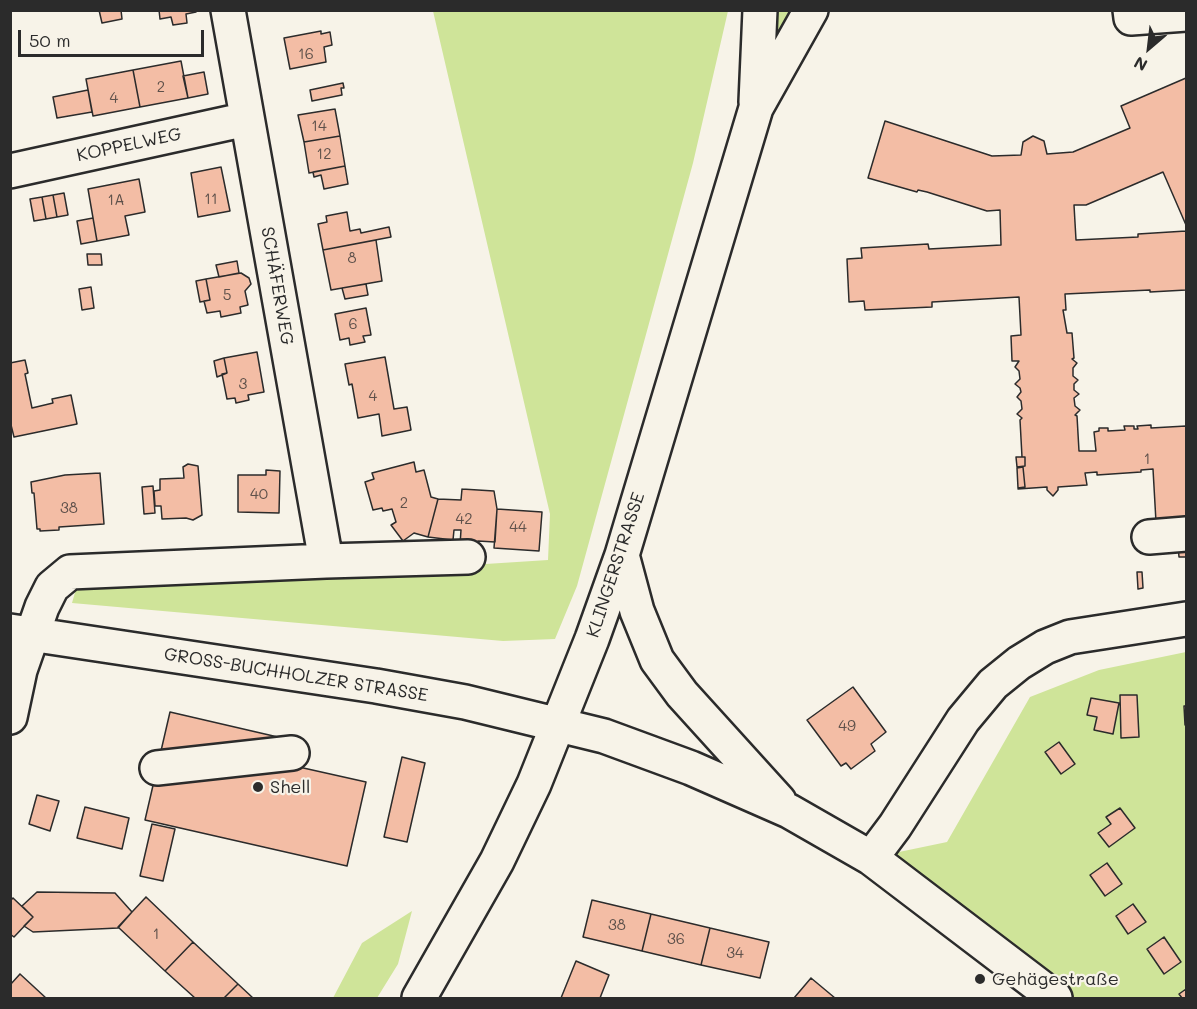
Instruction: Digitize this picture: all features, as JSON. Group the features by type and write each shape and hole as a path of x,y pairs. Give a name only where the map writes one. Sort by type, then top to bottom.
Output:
{"street":[{"name":"SCHÄFERWEG","path":"228,10 326,561"},
{"name":"KLINGERSTRASSE","path":"756,108 760,10"},
{"name":"KLINGERSTRASSE","path":"419,999 497,861 534,784 592,639 622,555 756,108 811,10"},
{"path":"1130,10 1131,18 1186,14"},
{"name":"KOPPELWEG","path":"10,171 247,119"},
{"path":"1149,537 1186,534"},
{"path":"622,555 637,611 657,660 682,694 789,811 871,858 1055,999"},
{"path":"10,717 20,670 21,633 42,607 52,587 70,572 468,557"},
{"path":"871,858 896,826 963,720 993,684 1019,663 1045,647 1070,637 1186,619"},
{"name":"GROSS-BUCHHOLZER STRASSE","path":"21,633 465,702 604,736 690,768 789,811"},
{"path":"157,768 292,753"}],"green space":[{"path":"433,11 728,11 693,163 577,586 555,639 503,641 72,603 76,589 91,577 314,575 548,560 550,514"},
{"path":"777,11 791,11 771,56"},
{"path":"1186,652 1186,998 1056,998 875,857 947,842 1030,697 1099,670"},
{"path":"412,911 398,964 377,998 333,998 362,943"}],"building":[{"path":"99,10 121,10 122,19 102,23"},
{"path":"159,10 196,10 196,12 186,14 187,23 173,25 171,17 160,19"},
{"path":"321,31 321,34 330,32 332,45 324,47 326,62 290,69 284,38"},
{"path":"181,61 188,98 140,107 133,70"},
{"path":"133,70 140,107 93,116 86,79"},
{"path":"204,72 208,94 188,98 183,76"},
{"path":"1186,78 1186,225 1163,172 1086,205 1074,205 1076,240 1138,237 1138,234 1186,231 1186,290 1065,294 1066,310 1063,310 1067,333 1072,333 1074,358 1072,359 1077,363 1073,368 1073,376 1078,380 1074,384 1074,390 1079,394 1074,398 1075,406 1080,410 1075,415 1077,416 1079,451 1096,451 1094,432 1099,431 1099,428 1108,428 1108,431 1125,430 1124,426 1134,426 1134,429 1138,429 1137,426 1151,425 1151,428 1186,426 1186,520 1156,522 1153,469 1097,475 1097,472 1085,473 1087,485 1058,487 1053,496 1047,487 1018,489 1025,487 1023,467 1017,467 1025,466 1025,457 1022,457 1020,420 1022,418 1017,414 1022,409 1021,401 1017,397 1021,392 1015,384 1020,379 1019,371 1015,367 1019,361 1012,361 1011,336 1021,335 1019,297 932,302 932,307 865,310 864,301 849,302 847,259 862,258 861,248 928,244 929,249 1001,245 1000,210 987,211 927,192 918,190 917,192 868,178 885,121 992,156 1021,155 1023,142 1033,136 1044,141 1047,154 1073,152 1130,128 1121,106"},
{"path":"343,83 342,95 312,101 310,90"},
{"path":"88,90 92,112 57,118 53,97"},
{"path":"335,109 340,136 304,142 298,115"},
{"path":"340,136 345,166 309,173 304,142"},
{"path":"345,166 348,184 324,189 321,175 314,177 313,172"},
{"path":"221,167 230,211 198,217 191,173"},
{"path":"139,179 145,212 125,216 129,235 97,241 88,189"},
{"path":"64,193 68,215 57,217 53,195"},
{"path":"53,195 57,217 46,219 42,197"},
{"path":"42,197 46,219 34,221 30,199"},
{"path":"347,212 350,231 360,229 361,233 389,227 391,237 323,250 318,224 327,222 326,216"},
{"path":"93,218 97,241 81,244 77,221"},
{"path":"376,240 382,281 331,290 323,250"},
{"path":"87,254 101,254 102,265 88,265"},
{"path":"237,261 239,273 219,277 216,265"},
{"path":"241,273 249,278 251,284 245,291 248,305 240,307 241,313 221,317 220,311 207,313 204,301 210,300 206,279"},
{"path":"206,279 210,300 200,302 196,281"},
{"path":"366,284 368,295 345,299 342,288"},
{"path":"91,287 94,308 82,310 79,289"},
{"path":"366,308 371,335 363,336 365,342 350,345 349,338 340,340 335,314"},
{"path":"257,352 264,392 248,395 249,400 236,403 235,398 227,399 222,374 227,373 224,358"},
{"path":"385,357 394,409 407,407 411,430 382,436 379,414 358,418 352,384 349,385 345,364"},
{"path":"224,358 227,373 217,377 214,361"},
{"path":"25,360 28,373 25,374 32,408 53,403 52,399 71,395 77,424 14,437 10,421 10,363"},
{"path":"1016,457 1025,457 1025,466 1017,467"},
{"path":"414,462 416,472 424,470 431,497 438,499 428,537 414,533 403,541 391,525 396,522 392,509 373,510 365,482 374,479 372,473"},
{"path":"188,464 198,466 202,515 193,520 162,519 161,506 155,506 154,491 160,490 160,479 184,478 183,467"},
{"path":"1023,467 1025,487 1018,488 1017,468"},
{"path":"266,470 280,471 279,513 238,512 238,475 266,475"},
{"path":"100,473 104,524 59,527 59,530 40,531 37,529 31,482 65,475"},
{"path":"153,486 155,513 144,514 142,487"},
{"path":"462,489 494,491 497,509 495,542 478,541 477,545 460,545 461,530 454,530 453,540 428,537 438,499 461,500"},
{"path":"497,509 542,512 539,551 494,548"},
{"path":"1186,544 1186,557 1179,557 1178,545"},
{"path":"1137,572 1142,572 1143,588 1138,589"},
{"path":"853,687 886,732 871,744 875,751 851,769 846,763 841,766 807,720"},
{"path":"1120,695 1137,695 1139,737 1121,738"},
{"path":"1091,698 1119,703 1113,734 1094,730 1097,717 1087,715"},
{"path":"1184,706 1186,706 1186,725 1185,725"},
{"path":"170,712 295,741 290,765 366,782 347,866 145,820"},
{"path":"1059,742 1075,764 1061,774 1045,752"},
{"path":"402,757 425,763 407,842 384,837"},
{"path":"37,795 59,801 50,831 29,824"},
{"path":"85,807 129,818 122,849 77,838"},
{"path":"1120,808 1135,828 1109,847 1098,833 1111,824 1106,817"},
{"path":"152,824 175,829 163,881 140,876"},
{"path":"1107,863 1122,884 1105,896 1090,875"},
{"path":"37,892 115,893 132,912 118,928 33,932 24,926 33,917 22,906"},
{"path":"146,897 193,942 165,971 118,927"},
{"path":"13,898 33,917 14,937 10,934 10,901"},
{"path":"592,900 651,914 642,951 583,937"},
{"path":"1133,904 1146,922 1128,934 1116,916"},
{"path":"651,914 710,928 701,965 642,951"},
{"path":"710,928 769,942 760,978 701,965"},
{"path":"1164,937 1181,962 1164,974 1147,949"},
{"path":"193,942 238,984 224,998 195,998 165,971"},
{"path":"576,961 609,975 600,998 561,998"},
{"path":"20,974 46,998 10,998 10,985"},
{"path":"811,978 835,998 794,998"},
{"path":"238,984 253,998 224,998"},
{"path":"1186,989 1186,998 1182,998 1179,994"}],"place":[{"name":"Shell","path":"258,787"},
{"name":"Gehägestraße","path":"980,979"}]}
